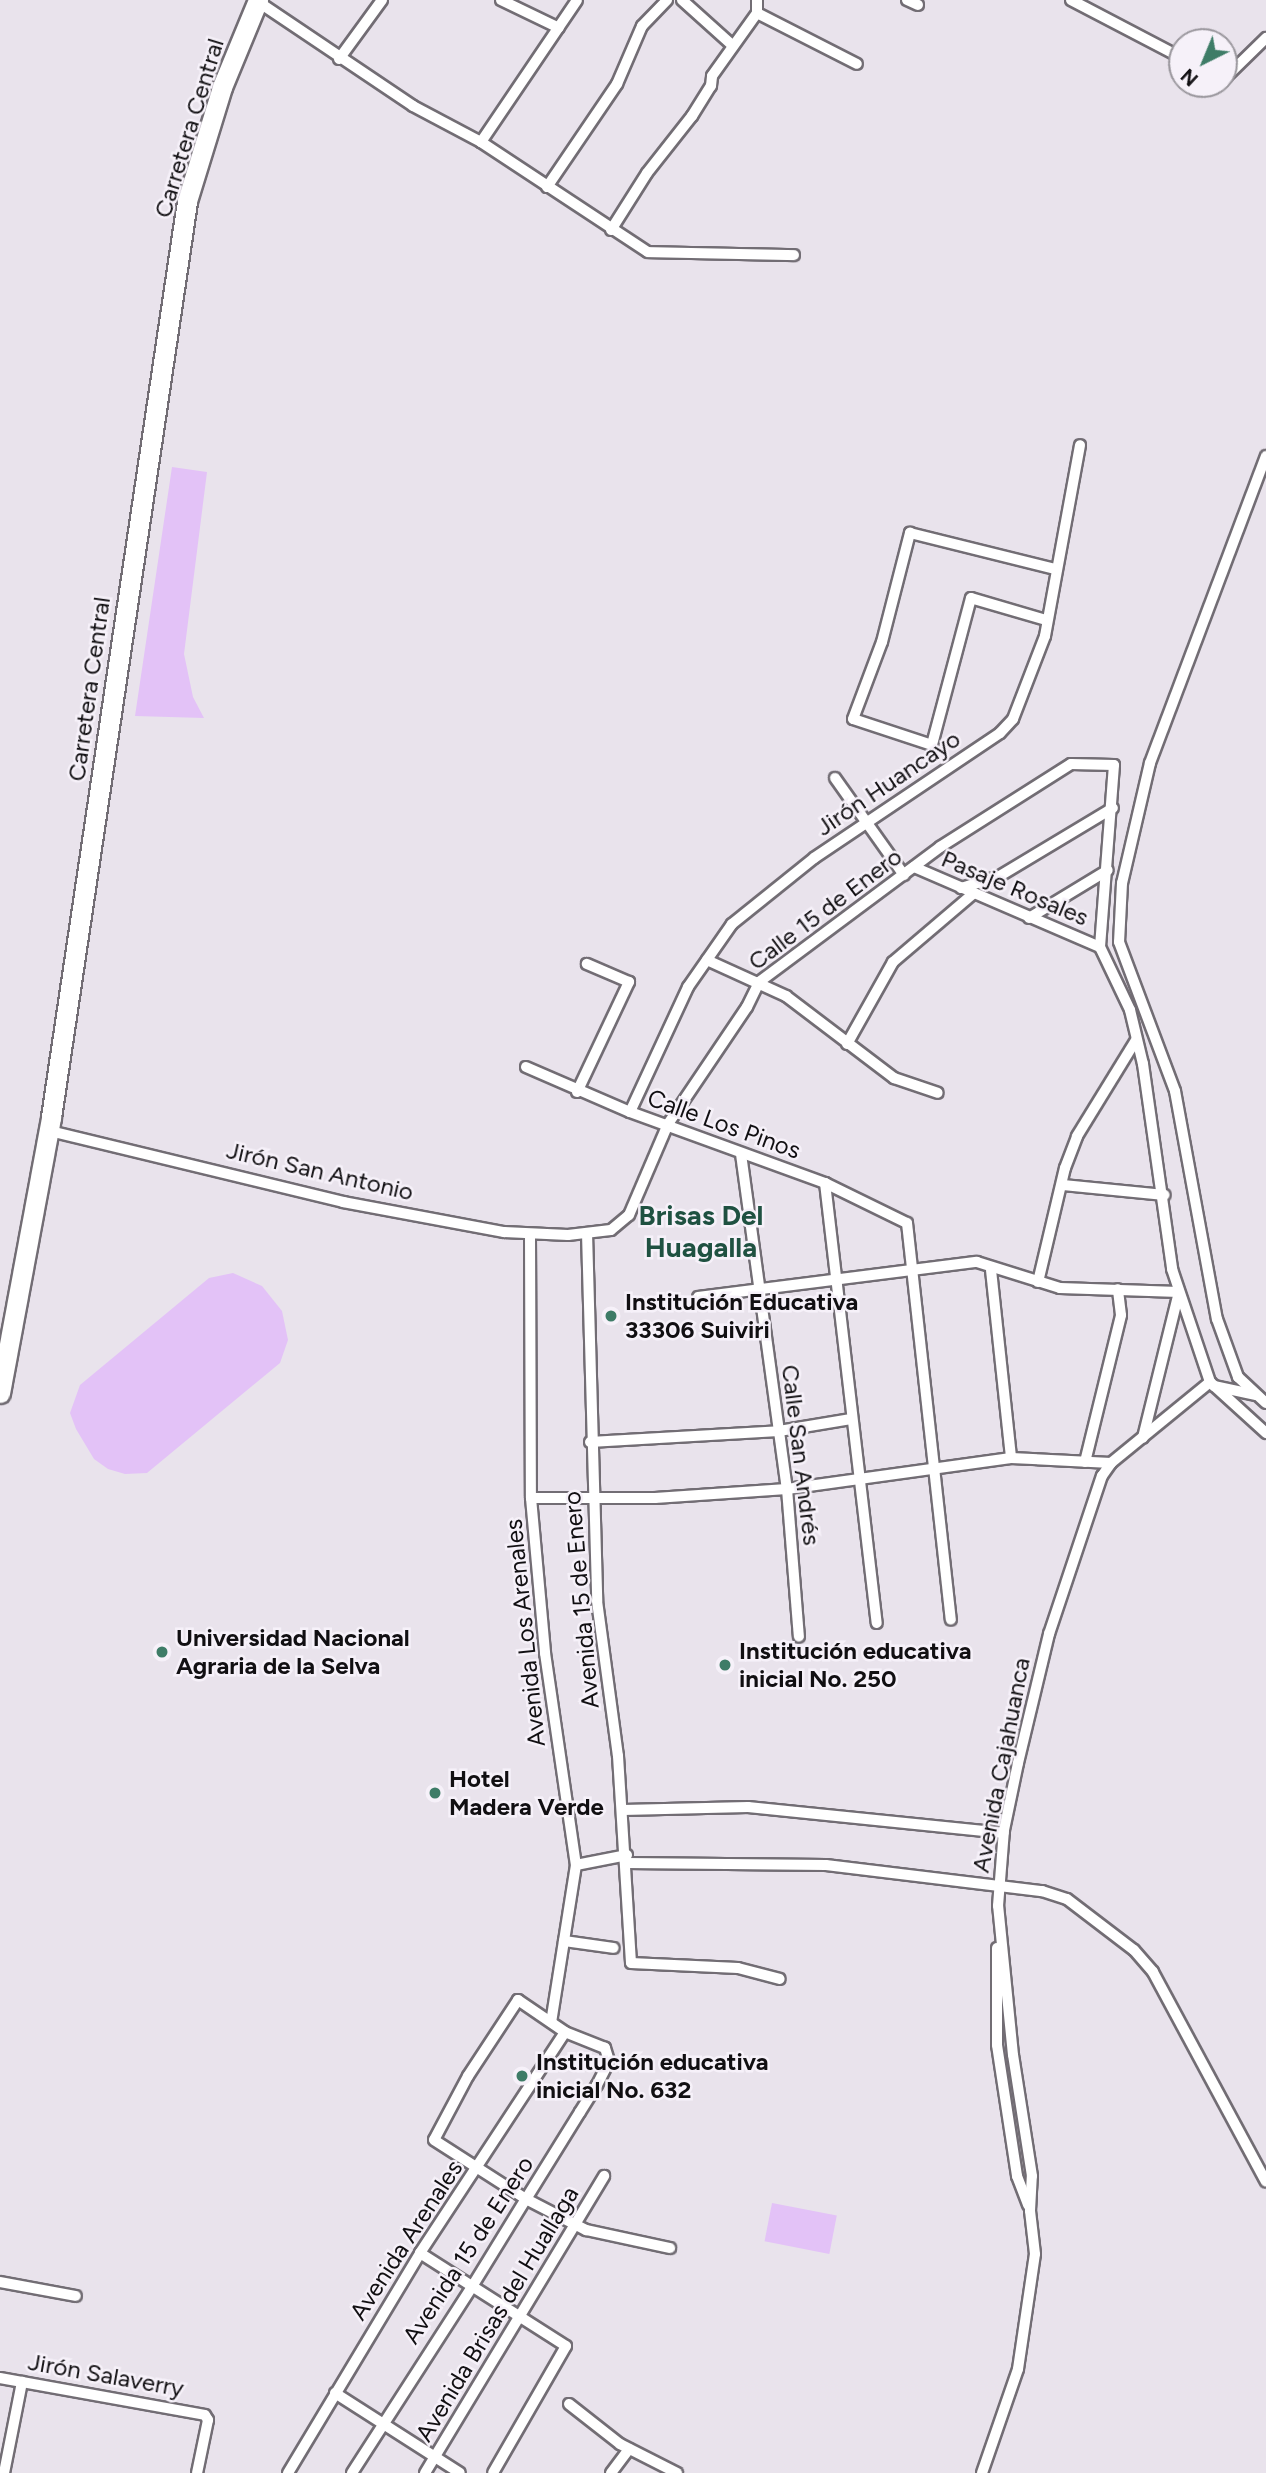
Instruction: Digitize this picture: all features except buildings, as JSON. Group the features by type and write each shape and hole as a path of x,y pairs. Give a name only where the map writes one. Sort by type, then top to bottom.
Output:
{"highway":[{"name":"Carretera Central","path":"0,1393 46,1130 187,201 222,87 258,1"}],"street":[{"path":"340,58 382,0"},
{"path":"501,0 559,28"},
{"path":"481,142 577,0"},
{"path":"547,187 617,84 642,26 667,0"},
{"path":"682,0 732,45"},
{"path":"611,230 647,173 692,116 732,45 757,13 757,0"},
{"path":"906,0 918,5"},
{"path":"1071,0 1168,51"},
{"path":"258,1 414,106 481,142 648,252 794,255"},
{"path":"757,13 857,64"},
{"path":"1238,65 1266,38"},
{"name":"Jirón Huancayo","path":"630,1112 688,987 732,924 760,900 868,822 1000,733 1013,719 1045,636 1080,445"},
{"path":"1262,1399 1238,1377 1217,1319 1175,1091 1119,942 1122,883 1150,763 1266,456"},
{"path":"1046,620 971,598 932,745 853,719 882,642 910,533 1056,569"},
{"name":"Calle 15 de Enero","path":"587,1233 611,1230 629,1215 668,1124 747,1007 759,982 914,867 1072,764 1114,765 1113,808"},
{"name":"Pasaje Rosales","path":"835,778 904,875"},
{"path":"1113,808 1100,947 1130,1010 1165,1195 1172,1269 1212,1384 1266,1433"},
{"path":"961,888 998,877 1113,808"},
{"name":"Pasaje Rosales","path":"914,867 1100,947"},
{"path":"1029,918 1108,870"},
{"path":"847,1044 893,962 974,893"},
{"path":"706,960 786,996 894,1078 938,1093"},
{"path":"577,1092 629,982 587,964"},
{"path":"1038,1282 1065,1168 1077,1136 1136,1040"},
{"name":"Calle Los Pinos","path":"526,1067 577,1092 825,1183 907,1223 913,1270"},
{"name":"Jirón San Antonio","path":"46,1130 343,1202 530,1235 587,1233"},
{"name":"Calle San Andrés","path":"741,1154 787,1489 799,1637"},
{"path":"825,1183 833,1279 877,1623"},
{"path":"1063,1185 1165,1195"},
{"name":"Avenida 15 de Enero","path":"587,1233 590,1442 597,1601 627,1859 631,1963 737,1968 780,1979"},
{"name":"Avenida Los Arenales","path":"530,1235 531,1498 545,1653 576,1865 551,2022"},
{"path":"698,1297 977,1262 991,1270 1060,1288 1179,1292"},
{"path":"913,1270 951,1620"},
{"path":"991,1270 1011,1458"},
{"path":"1085,1462 1121,1315 1118,1289"},
{"path":"1143,1438 1179,1292"},
{"path":"1212,1384 1262,1399"},
{"name":"Avenida Cajahuanca","path":"982,2473 1018,2369 1035,2255 1030,2211 1032,2176 999,1928 998,1886 1004,1833 1049,1634 1095,1494 1111,1463 1212,1384"},
{"path":"590,1442 779,1431 851,1419"},
{"path":"531,1498 592,1498 787,1489 1011,1458 1111,1463"},
{"path":"622,1810 748,1807 1004,1833"},
{"path":"576,1865 627,1859 826,1865 998,1886 1067,1899 1144,1960 1266,2182"},
{"path":"564,1941 614,1948"},
{"path":"565,2032 518,2000 468,2076 434,2140 526,2199 598,2235 670,2248"},
{"name":"Avenida 15 de Enero","path":"352,2473 381,2423 473,2285 597,2085 609,2061 605,2048 565,2032"},
{"name":"Avenida Arenales","path":"288,2473 420,2253 565,2032"},
{"name":"Avenida Brisas del Huallaga","path":"425,2473 577,2225 604,2176"},
{"path":"420,2253 566,2346 493,2473"},
{"path":"0,2282 76,2296"},
{"name":"Jirón Salaverry","path":"0,2378 205,2415 208,2420 197,2473"},
{"path":"4,2473 22,2382"},
{"path":"335,2393 460,2473"},
{"path":"569,2404 629,2449 677,2473"},
{"path":"611,2473 629,2449"}],"shaded area":[{"path":"172,467 207,472 184,654 193,697 204,718 135,716"},
{"path":"233,1273 262,1286 282,1311 288,1340 280,1363 147,1473 125,1474 108,1469 94,1459 70,1413 80,1385 209,1278"},
{"path":"772,2203 837,2216 829,2254 765,2241"}],"place":[{"name":"Institución Educativa 33306 Suiviri","path":"611,1316"},
{"name":"Universidad Nacional Agraria de la Selva","path":"162,1652"},
{"name":"Institución educativa inicial No. 250","path":"725,1665"},
{"name":"Hotel Madera Verde","path":"435,1793"},
{"name":"Institución educativa inicial No. 632","path":"522,2076"}],"district":[{"name":"Brisas Del Huagalla","path":"701,1231"}]}
